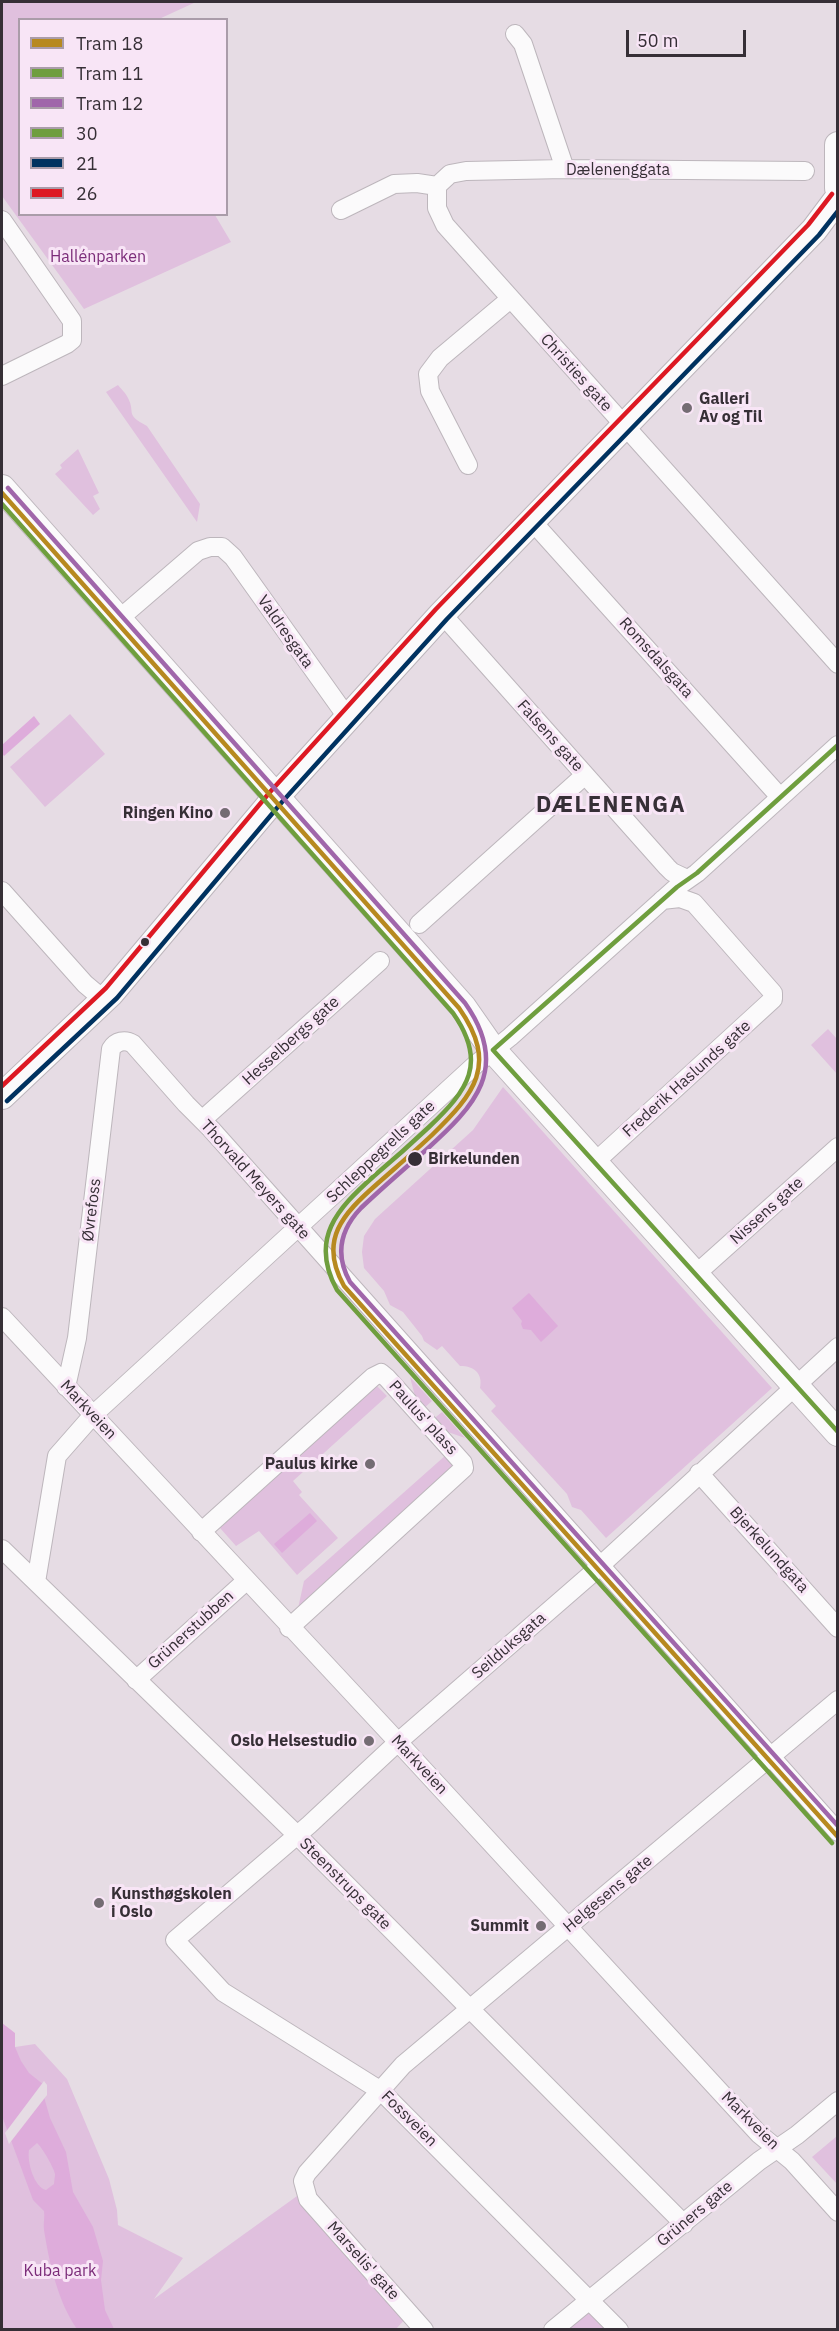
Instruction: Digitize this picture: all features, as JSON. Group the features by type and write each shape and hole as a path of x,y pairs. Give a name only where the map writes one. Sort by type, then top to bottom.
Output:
{"street":[{"path":"515,34 523,44 565,169"},
{"path":"837,145 837,188"},
{"name":"Dælenenggata","path":"437,186 444,178 456,171 565,169 805,171"},
{"path":"341,210 394,184 417,183 437,186"},
{"name":"Christies gate","path":"437,186 436,199 439,217 509,300 837,664"},
{"path":"2,1096 104,1000 223,862 276,796 347,717 531,520 814,230 837,198"},
{"path":"2,220 72,321 72,340 67,344 2,376"},
{"path":"468,465 430,391 428,374 440,358 509,300"},
{"path":"2,488 462,1007 493,1050 837,1433"},
{"name":"Romsdalsgata","path":"531,520 780,797"},
{"name":"Valdresgata","path":"118,619 198,552 210,547 222,547 233,557 347,717"},
{"name":"Falsens gate","path":"442,614 667,867 687,879"},
{"name":"Schleppegrells gate","path":"36,1582 57,1456 93,1415 493,1050 662,900 697,873 837,745"},
{"path":"419,924 585,775"},
{"path":"2,891 85,984 104,1000"},
{"name":"Frederik Haslunds gate","path":"595,1162 773,999 773,993 694,903 680,898 662,900"},
{"name":"Hesselbergs gate","path":"202,1120 380,961"},
{"name":"Thorvald Meyers gate","path":"126,1041 133,1044 202,1120 837,1832"},
{"name":"Øvrefoss","path":"66,1387 77,1338 111,1049 115,1044 126,1041"},
{"name":"Nissens gate","path":"696,1274 837,1147"},
{"name":"Markveien","path":"2,1317 289,1628 569,1926 759,2134 792,2161 837,2212"},
{"name":"Seilduksgata","path":"176,1940 599,1566 837,1347"},
{"name":"Paulus' plass","path":"201,1532 373,1377 381,1373 387,1378 463,1463 464,1468 289,1628"},
{"name":"Bjerkelundgata","path":"699,1473 837,1628"},
{"name":"Steenstrups gate","path":"2,1549 297,1835 684,2224"},
{"name":"Grünerstubben","path":"136,1680 246,1581"},
{"name":"Helgesens gate","path":"304,2191 303,2181 308,2173 403,2065 837,1700"},
{"name":"Fossveien","path":"176,1940 223,1992 381,2091 620,2330"},
{"name":"Grüners gate","path":"553,2330 837,2101"},
{"name":"Marselis' gate","path":"304,2191 308,2199 424,2330"}],"green space":[{"name":"Hallénparken","path":"2,2 196,2 161,18 18,18 18,216 216,216 231,242 84,309 2,196"},
{"path":"118,385 127,396 135,419 147,426 200,504 197,522 106,392"},
{"path":"78,449 99,493 93,496 100,509 93,515 55,474 62,468 60,465"},
{"path":"70,714 105,754 45,807 10,767"},
{"path":"828,1029 837,1039 837,1074 811,1045"},
{"name":"Birkelunden","path":"503,1087 772,1388 606,1538 581,1510 572,1507 567,1494 491,1411 496,1406 480,1388 481,1383 477,1372 470,1367 460,1366 442,1346 437,1350 424,1341 403,1312 390,1305 384,1291 364,1268 362,1252 364,1236 375,1219 473,1130"},
{"path":"410,1377 432,1401 422,1410 416,1400"},
{"path":"376,1385 387,1396 293,1481 302,1492 299,1495 338,1538 297,1575 259,1531 236,1546 220,1528 219,1523"},
{"path":"442,1412 465,1438 445,1431 431,1421"},
{"path":"446,1455 458,1469 297,1613 304,1581"},
{"name":"Kuba park","path":"35,2044 67,2079 109,2179 117,2210 118,2225 183,2258 154,2299 304,2191 411,2313 395,2330 2,2330 2,2054 15,2047"},
{"path":"837,2136 837,2184 812,2157"},
{"path":"590,2300 619,2330 553,2330"}],"shaded area":[{"path":"34,716 40,724 4,756 2,745"},
{"path":"529,1293 558,1326 541,1342 531,1330 523,1329 522,1321 512,1308"},
{"path":"310,1513 317,1521 282,1553 274,1544"},
{"path":"2,2023 15,2033 15,2047 29,2073 44,2085 44,2097 50,2118 66,2152 73,2192 93,2227 103,2261 101,2280 105,2310 114,2329 77,2329 70,2318 52,2268 44,2230 44,2211 33,2200 2,2116","holes":["37,2143 45,2153 55,2174 54,2184 46,2190 35,2179 29,2161 29,2150"]}],"pier":[{"path":"44,2081 47,2085 47,2095 9,2144 5,2133"}],"tram line":[{"name":"12","path":"8,488 465,1003 479,1026 485,1047 486,1066 481,1084 472,1101 444,1134 361,1208 348,1225 341,1253 345,1272 350,1282 838,1826"},
{"name":"18","path":"2,493 459,1008 471,1028 478,1046 479,1062 470,1092 432,1135 354,1206 338,1229 333,1255 344,1286 838,1837"},
{"name":"11","path":"2,504 453,1013 464,1031 470,1047 471,1061 469,1075 463,1088 443,1114 361,1188 331,1226 326,1255 329,1272 337,1290 832,1843"}],"transit line":[{"name":"26","path":"2,1086 106,988 270,792 436,609 808,225 832,194"},
{"name":"21","path":"7,1101 117,998 282,802 447,619 819,235 838,211"},
{"name":"30","path":"493,1050 677,887 697,873 838,745"},
{"name":"30","path":"493,1050 838,1432"}],"place":[{"name":"Galleri Av og Til","path":"687,408"},
{"name":"Ringen Kino","path":"225,813"},
{"name":"Birkelunden","path":"415,1159"},
{"name":"Paulus kirke","path":"370,1464"},
{"name":"Oslo Helsestudio","path":"369,1741"},
{"name":"Kunsthøgskolen i Oslo","path":"99,1903"},
{"name":"Summit","path":"541,1926"}],"district":[{"name":"DÆLENENGA","path":"611,806"}]}
